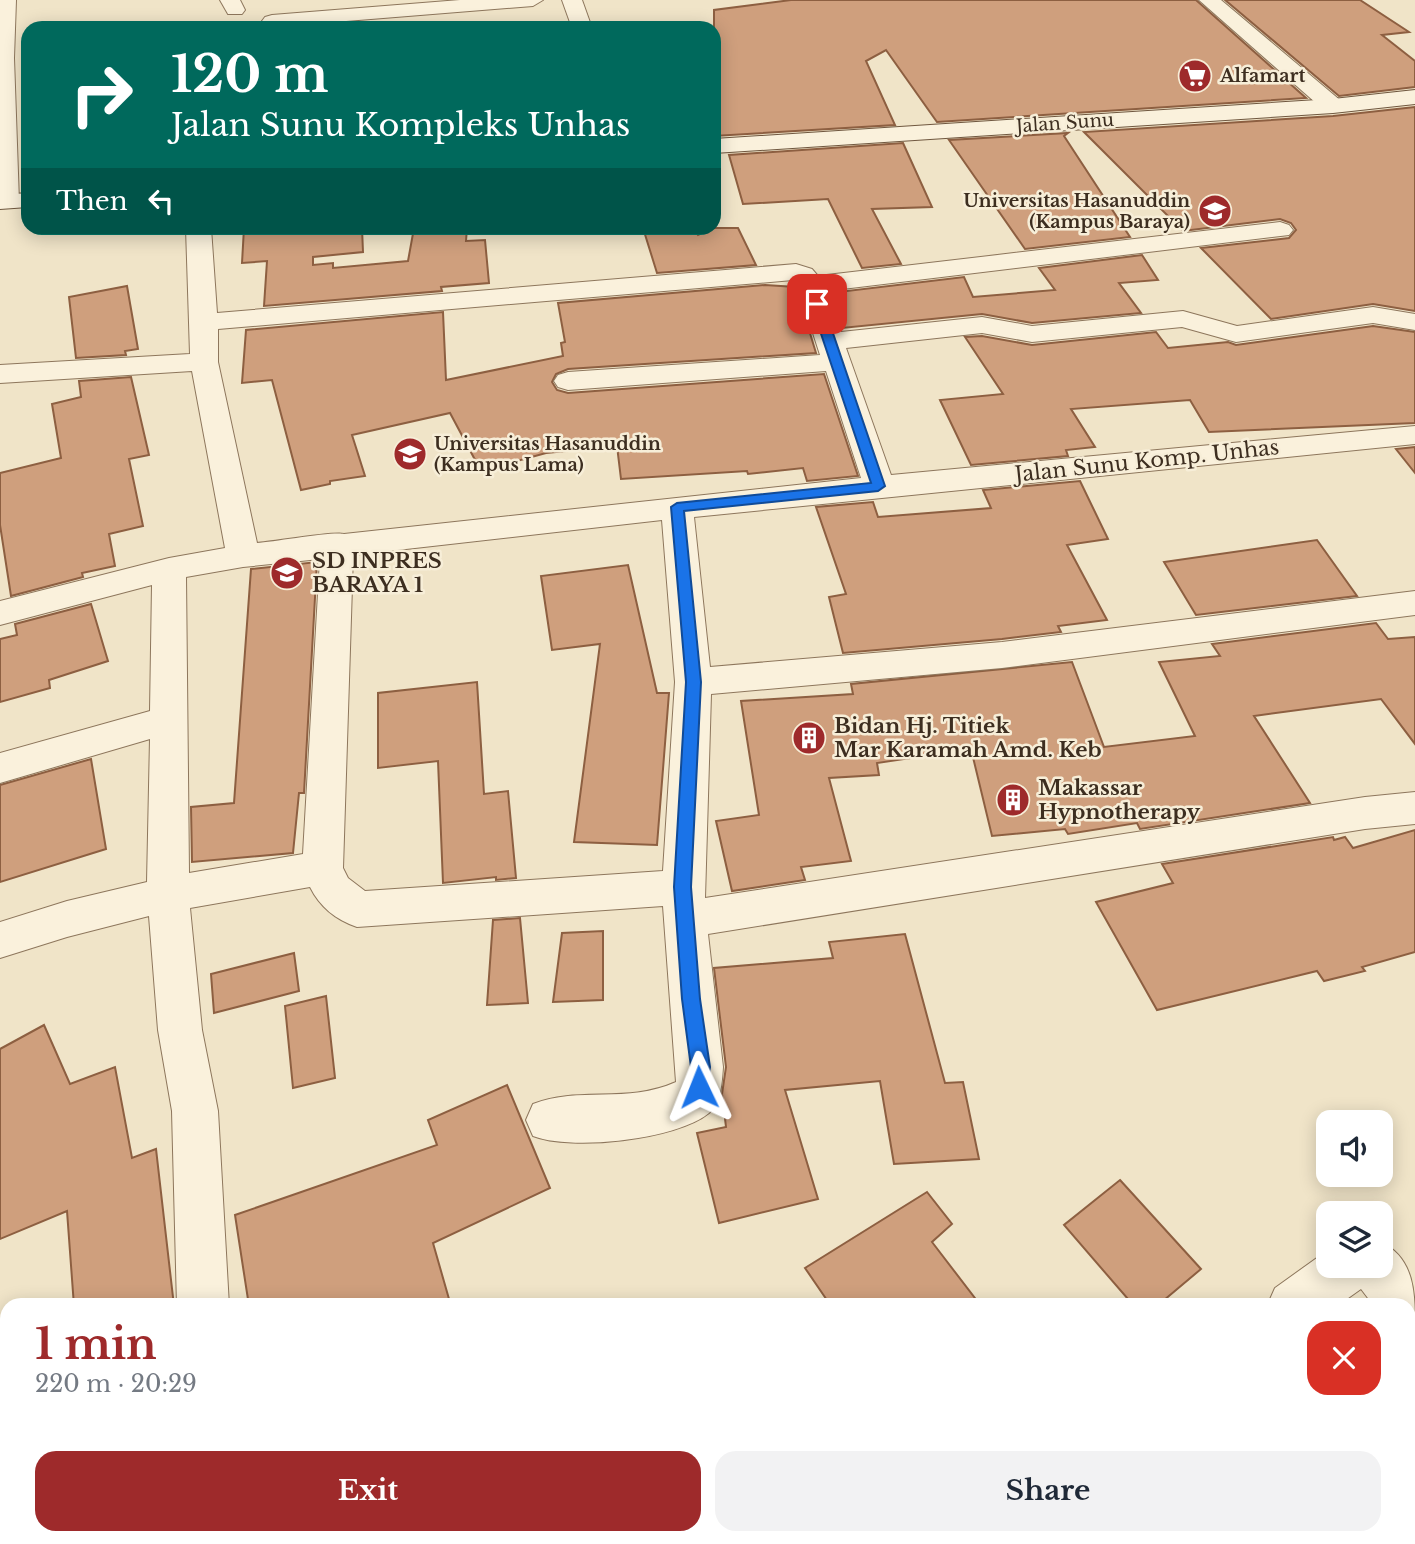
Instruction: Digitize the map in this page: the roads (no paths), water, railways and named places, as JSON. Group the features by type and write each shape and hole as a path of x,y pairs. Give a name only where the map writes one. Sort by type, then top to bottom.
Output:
{"street":[{"path":"6,0 2,58 12,201"},
{"path":"272,21 438,4 533,0"},
{"path":"572,0 580,21"},
{"path":"1209,0 1334,106"},
{"path":"2,58 21,56"},
{"name":"Jalan Sunu","path":"721,146 1334,106 1415,97"},
{"path":"6,102 21,99"},
{"path":"204,322 803,279 1280,230"},
{"path":"198,235 204,362 243,555"},
{"path":"803,279 833,352 878,486"},
{"path":"568,381 833,352 982,325 1032,334 1183,319 1236,334 1373,315 1415,322"},
{"path":"0,374 204,362"},
{"name":"Jalan Sunu Komp. Unhas","path":"0,612 169,569 243,555 878,486 1415,435"},
{"path":"550,1120 626,1118 665,1110 693,1097 699,1087 700,1067 691,999 684,903 693,682 677,507"},
{"path":"337,544 323,868 332,889 357,909 684,903 1275,829 1365,813 1415,808"},
{"path":"169,569 168,894 180,1030 195,1111 203,1298"},
{"path":"693,682 1002,655 1415,603"},
{"path":"0,768 168,720"},
{"path":"0,940 67,919 168,894 323,868"},
{"path":"1304,1298 1333,1278"},
{"path":"1385,1278 1401,1298"}],"place":[{"name":"Alfamart","path":"1195,76"},
{"name":"Universitas Hasanuddin (Kampus Baraya)","path":"1215,211"},
{"name":"Universitas Hasanuddin (Kampus Lama)","path":"410,454"},
{"name":"SD INPRES BARAYA 1","path":"287,573"},
{"name":"Bidan Hj. Titiek Mar Karamah Amd. Keb","path":"809,738"},
{"name":"Makassar Hypnotherapy","path":"1013,800"}]}
